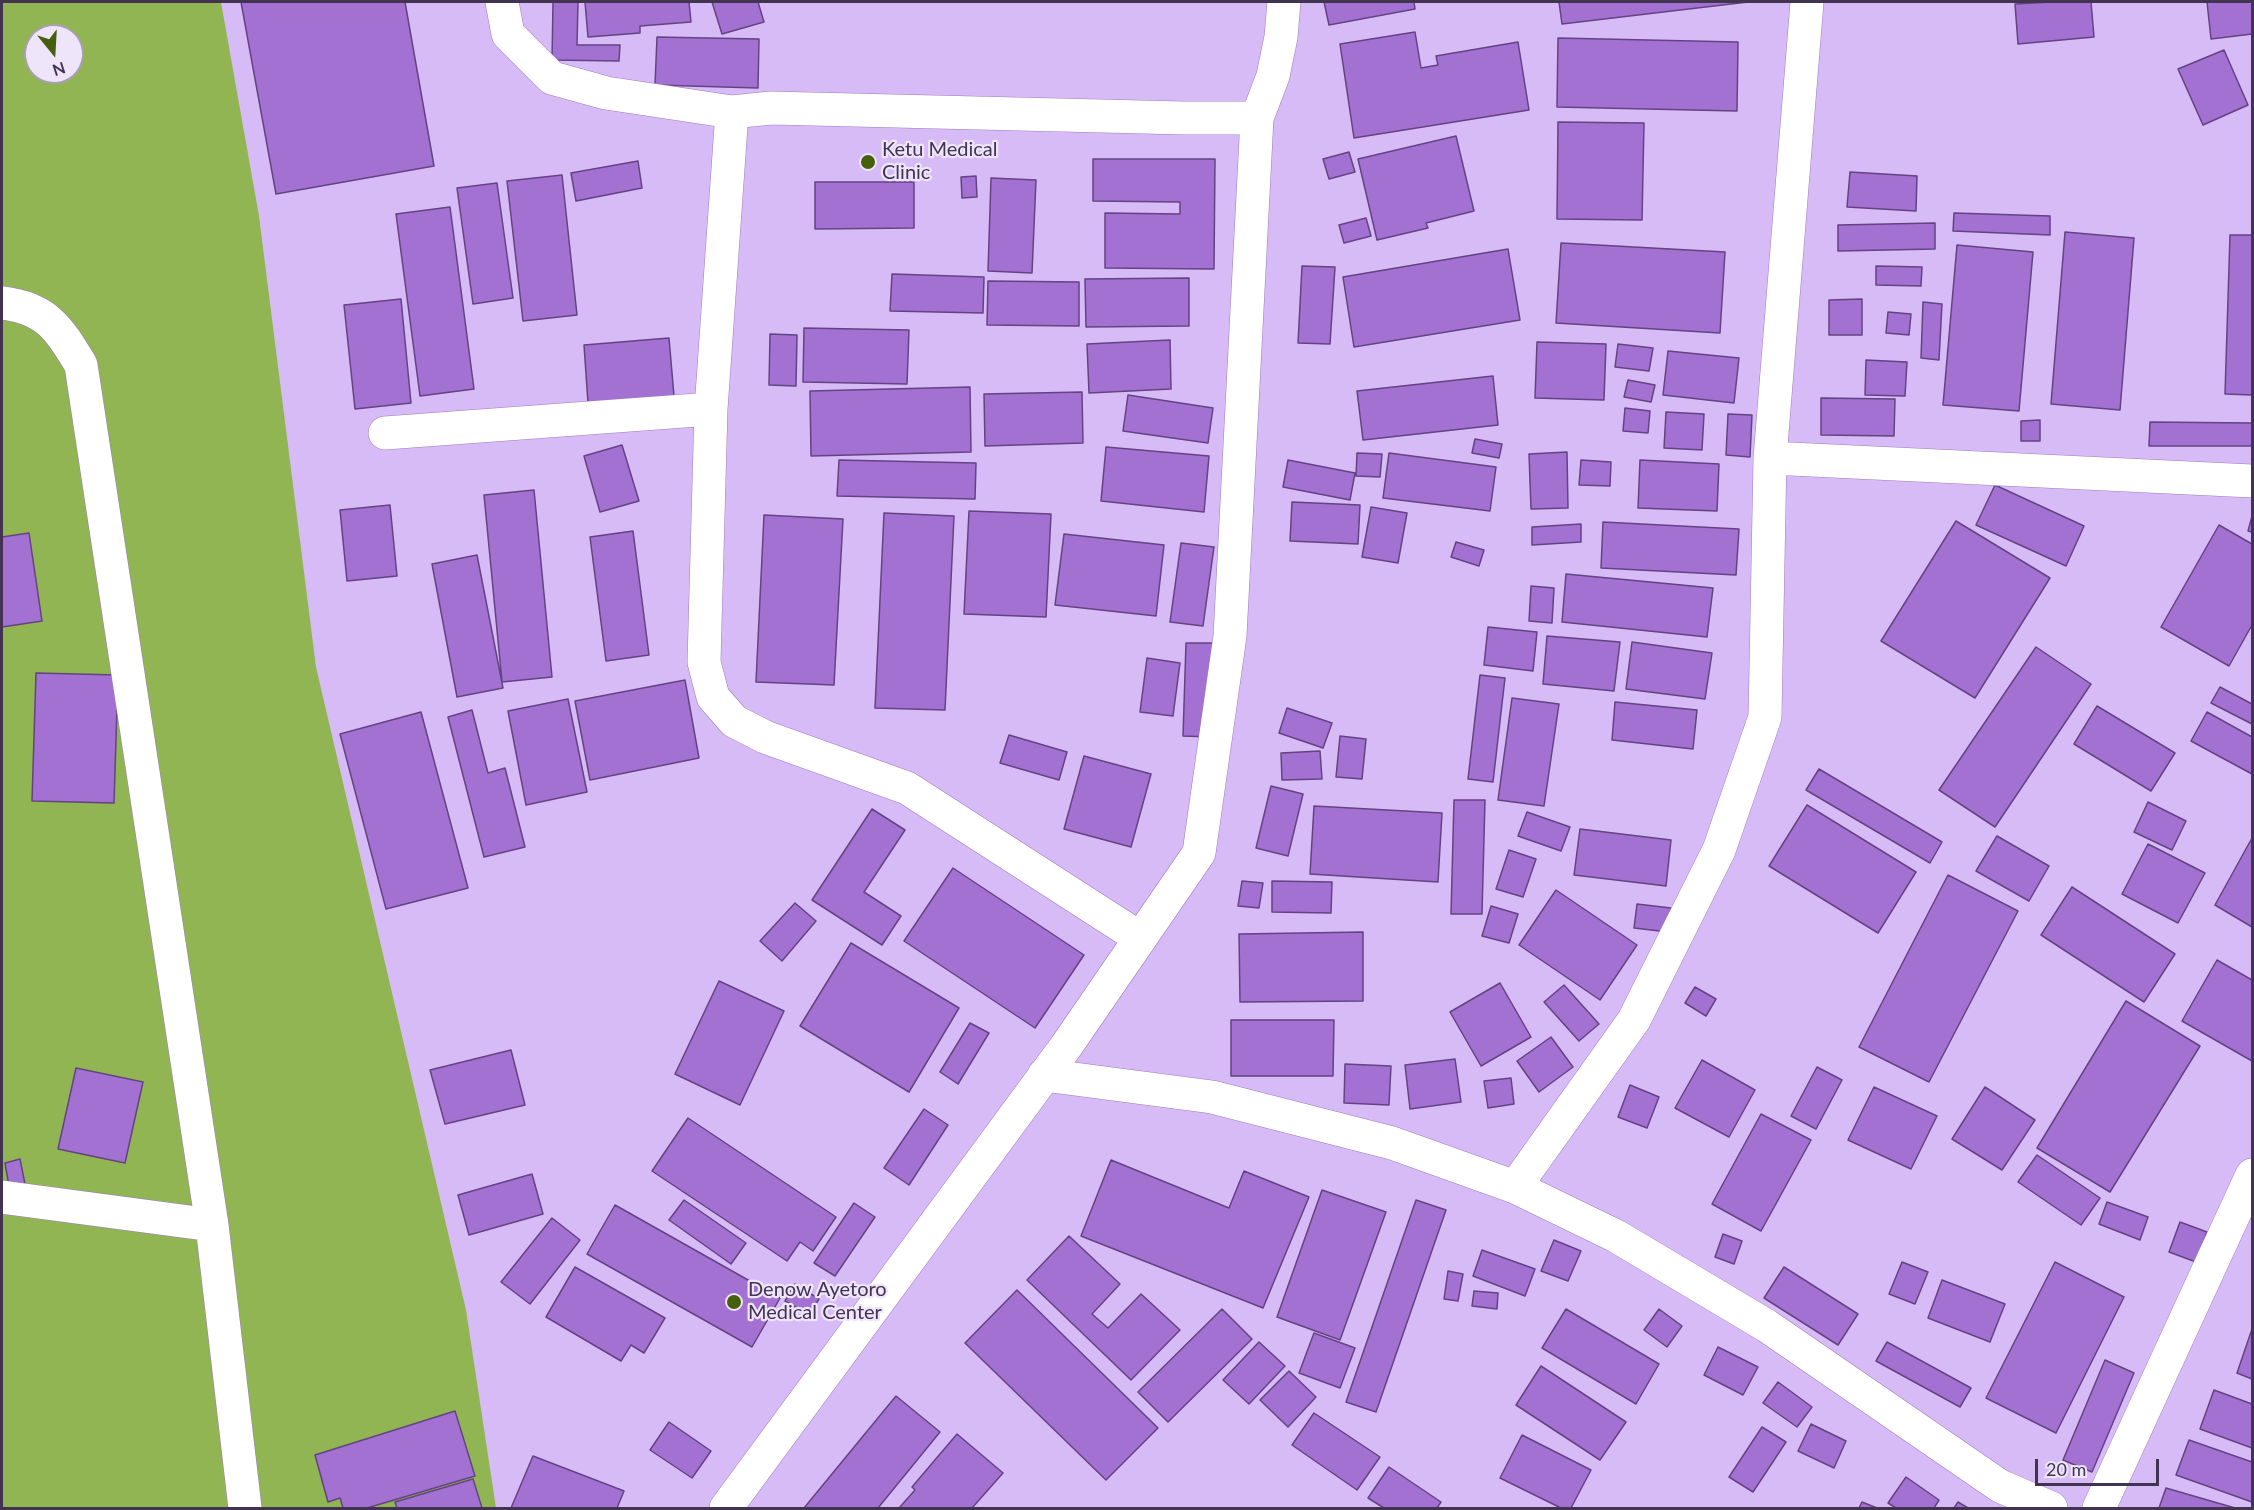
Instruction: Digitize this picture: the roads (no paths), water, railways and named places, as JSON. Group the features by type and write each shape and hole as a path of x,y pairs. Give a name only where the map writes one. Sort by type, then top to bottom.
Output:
{"street":[{"path":"502,2 508,34 552,78 606,93 732,112 771,108 1257,118"},
{"path":"726,1509 1044,1075 1199,853 1230,636 1257,118 1273,75 1281,37 1284,2"},
{"path":"1515,1187 1634,1020 1719,850 1765,717 1770,458 1807,2"},
{"path":"732,112 711,409 704,662 713,697 734,721 765,738 908,788 1140,938"},
{"path":"2,303 40,313 63,335 81,365 212,1226 245,1509"},
{"path":"385,433 711,409"},
{"path":"1770,458 2253,481"},
{"path":"1044,1075 1212,1097 1392,1143 1515,1187 1616,1236 1767,1326 2000,1486 2051,1509"},
{"path":"2099,1509 2253,1176"},
{"path":"2,1197 212,1226"}],"place":[{"name":"Ketu Medical Clinic","path":"868,162"},
{"name":"Denow Ayetoro Medical Center","path":"734,1302"}]}
